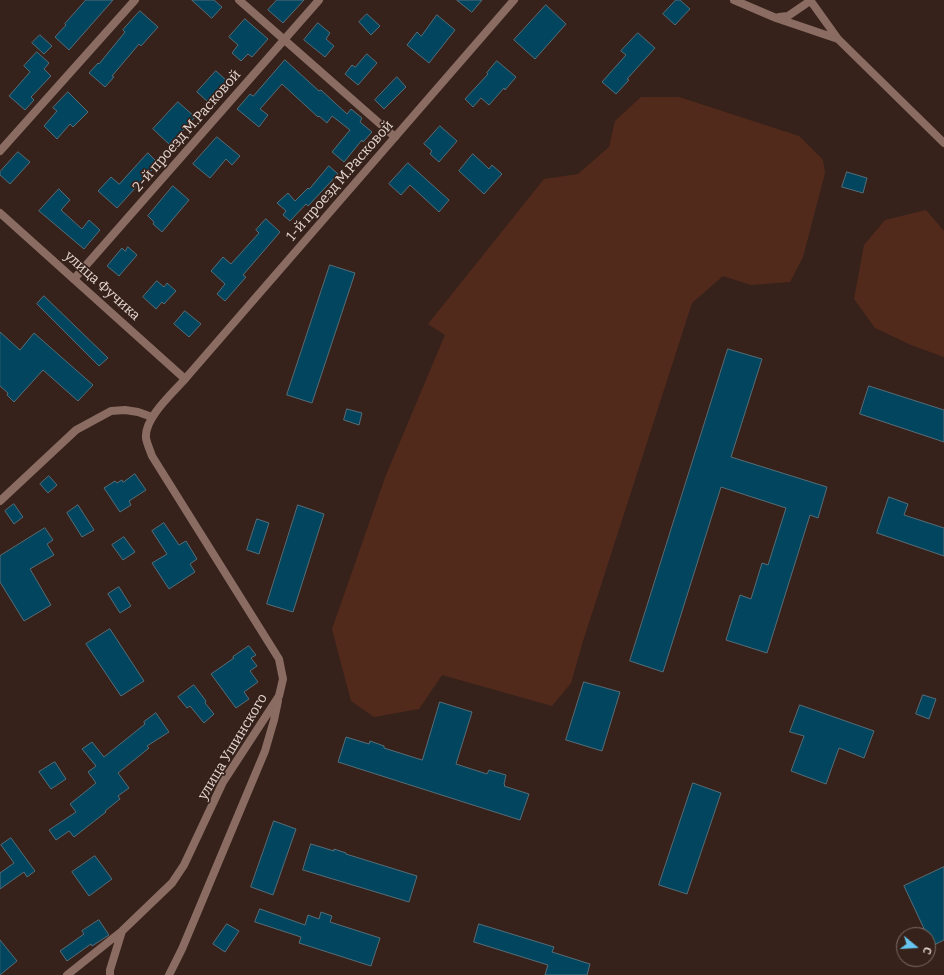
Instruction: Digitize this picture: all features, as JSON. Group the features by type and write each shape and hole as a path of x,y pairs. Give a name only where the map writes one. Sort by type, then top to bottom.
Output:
{"street":[{"path":"0,152 135,0"},
{"path":"239,0 395,137"},
{"name":"2-й проезд М.Расковой","path":"74,279 319,0"},
{"name":"1-й проезд М.Расковой","path":"185,379 514,0"},
{"path":"734,0 776,18 838,39"},
{"path":"776,18 788,16 810,1 838,39 944,143"},
{"name":"улица Фучика","path":"0,213 185,379"},
{"name":"улица Ушинского","path":"67,975 122,931 172,882 184,866 223,782 279,696 283,679 279,659 152,456 146,438 146,430 152,417 185,379"},
{"path":"0,501 76,430 110,411 125,410 138,412 152,417"},
{"path":"169,975 182,949 265,751 279,696"},
{"path":"110,975 110,970 122,931"}],"shaded area":[{"path":"641,97 679,97 799,136 823,160 825,173 803,257 790,282 751,285 723,276 692,303 583,641 571,683 552,706 442,675 419,709 374,717 351,701 332,629 386,475 445,335 428,324 544,179 578,174 609,147 615,121"},
{"path":"926,210 944,231 944,357 911,345 875,328 854,299 864,245 885,220"}],"building":[{"path":"86,0 113,0 69,50 55,37"},
{"path":"192,0 214,0 222,7 212,18"},
{"path":"277,0 304,0 283,23 268,10"},
{"path":"457,0 482,0 472,12"},
{"path":"676,0 680,0 690,9 675,25 663,14"},
{"path":"546,5 566,24 535,59 514,40"},
{"path":"140,11 158,27 141,46 139,44 112,76 114,77 105,87 89,73 98,63 99,64 125,32 123,30"},
{"path":"367,14 380,26 371,35 359,22"},
{"path":"437,15 455,30 429,63 407,45 417,32 421,36"},
{"path":"245,19 268,39 252,57 248,54 241,61 232,53 238,45 229,37"},
{"path":"318,23 330,33 326,39 334,46 325,57 304,40"},
{"path":"638,33 655,48 627,79 629,80 616,94 602,82 626,55 621,51"},
{"path":"40,35 52,46 44,54 32,43"},
{"path":"37,52 49,63 44,69 51,76 31,97 34,100 25,110 9,96 30,72 24,66"},
{"path":"367,54 377,63 358,85 345,74 352,65 355,67"},
{"path":"285,60 347,114 351,109 362,118 360,122 372,132 363,142 362,140 344,162 332,152 350,130 332,116 327,123 319,116 318,117 282,84 260,109 268,115 259,127 237,109 250,94 253,96"},
{"path":"497,61 516,77 489,105 481,98 473,107 465,99 488,74 487,73"},
{"path":"216,71 227,81 208,102 197,92"},
{"path":"397,77 406,87 384,109 375,100"},
{"path":"68,92 88,112 73,127 70,124 57,139 44,126 57,111 53,108"},
{"path":"178,102 195,117 170,145 153,129"},
{"path":"440,126 457,141 439,162 430,154 432,151 424,144"},
{"path":"217,137 240,156 232,165 226,159 210,178 193,164"},
{"path":"18,152 30,162 10,184 0,175 0,172"},
{"path":"148,153 158,163 117,208 98,191 111,177 119,184"},
{"path":"473,154 489,169 492,165 502,174 484,194 459,171"},
{"path":"408,163 449,200 439,212 410,185 401,195 389,184"},
{"path":"329,166 338,174 308,206 306,204 290,221 283,215 286,211 277,203 288,193 295,201 308,188 309,189"},
{"path":"847,172 867,178 863,193 842,187"},
{"path":"173,186 189,200 162,232 153,224 154,222 148,216"},
{"path":"59,189 70,200 61,210 82,229 89,220 100,230 84,249 39,211"},
{"path":"266,219 280,232 243,275 246,277 225,301 217,294 225,284 211,271 223,257 231,264 259,233 256,230"},
{"path":"128,247 137,255 119,276 107,266 122,248 125,251"},
{"path":"330,265 355,273 312,403 287,395"},
{"path":"157,281 164,287 167,283 176,291 164,304 162,302 156,309 143,297"},
{"path":"44,296 108,358 99,366 37,304"},
{"path":"185,311 201,324 189,337 174,324"},
{"path":"0,332 20,350 34,333 93,385 78,401 43,370 14,402 7,395 8,393 0,386"},
{"path":"728,349 762,359 731,457 827,487 818,518 810,515 767,653 726,640 740,595 751,599 762,563 768,565 786,508 721,487 663,672 630,661"},
{"path":"869,386 944,410 944,442 860,414"},
{"path":"347,409 362,413 359,425 344,420"},
{"path":"135,474 146,490 129,501 131,505 120,512 104,488 115,481 117,483 122,480 123,482"},
{"path":"49,476 57,485 48,493 40,484"},
{"path":"889,497 908,504 904,515 944,528 944,556 877,533"},
{"path":"14,504 23,517 14,524 5,511"},
{"path":"78,505 94,530 82,537 67,513"},
{"path":"298,505 324,514 293,612 267,604"},
{"path":"257,519 269,523 259,554 247,550"},
{"path":"164,523 179,545 186,541 197,559 190,564 195,572 169,589 152,563 167,554 152,531"},
{"path":"45,528 53,540 47,544 54,555 30,569 51,605 24,621 0,582 0,556"},
{"path":"124,537 135,552 123,560 112,545"},
{"path":"119,587 131,606 120,613 108,594"},
{"path":"110,629 144,681 121,696 86,644"},
{"path":"249,646 256,655 251,658 257,666 250,671 258,682 244,692 249,699 236,708 211,674"},
{"path":"584,682 620,692 602,751 566,740"},
{"path":"194,685 214,714 204,723 190,706 187,708 178,697"},
{"path":"923,695 936,699 929,719 916,714"},
{"path":"440,702 472,712 456,764 487,774 489,770 506,775 504,786 529,794 520,820 338,762 346,737 369,744 370,741 384,746 384,748 422,760"},
{"path":"800,705 874,731 864,758 839,748 826,784 791,771 804,736 790,732"},
{"path":"156,713 169,732 147,746 149,748 118,773 129,788 118,796 120,799 105,811 106,812 74,837 69,831 56,840 49,830 76,812 70,804 96,783 88,772 96,766 82,749 92,742 104,757 145,724 144,722"},
{"path":"55,762 66,779 51,789 39,772"},
{"path":"693,783 721,793 687,894 659,885"},
{"path":"274,821 296,829 273,895 251,887"},
{"path":"11,838 35,871 27,877 24,872 0,889 0,873 14,863 1,845"},
{"path":"311,844 334,851 334,849 417,876 409,902 303,870"},
{"path":"95,856 112,879 89,896 72,872"},
{"path":"944,867 944,940 936,944 936,927 923,927 904,886"},
{"path":"260,909 305,925 308,915 319,919 321,912 332,916 330,922 380,938 371,966 299,943 301,937 255,922"},
{"path":"99,920 109,935 92,946 91,944 67,961 60,951 84,934 82,931"},
{"path":"227,924 239,931 225,952 213,944"},
{"path":"479,924 554,947 552,952 590,964 587,975 545,975 548,965 474,942"},
{"path":"0,940 17,961 0,975"}]}
